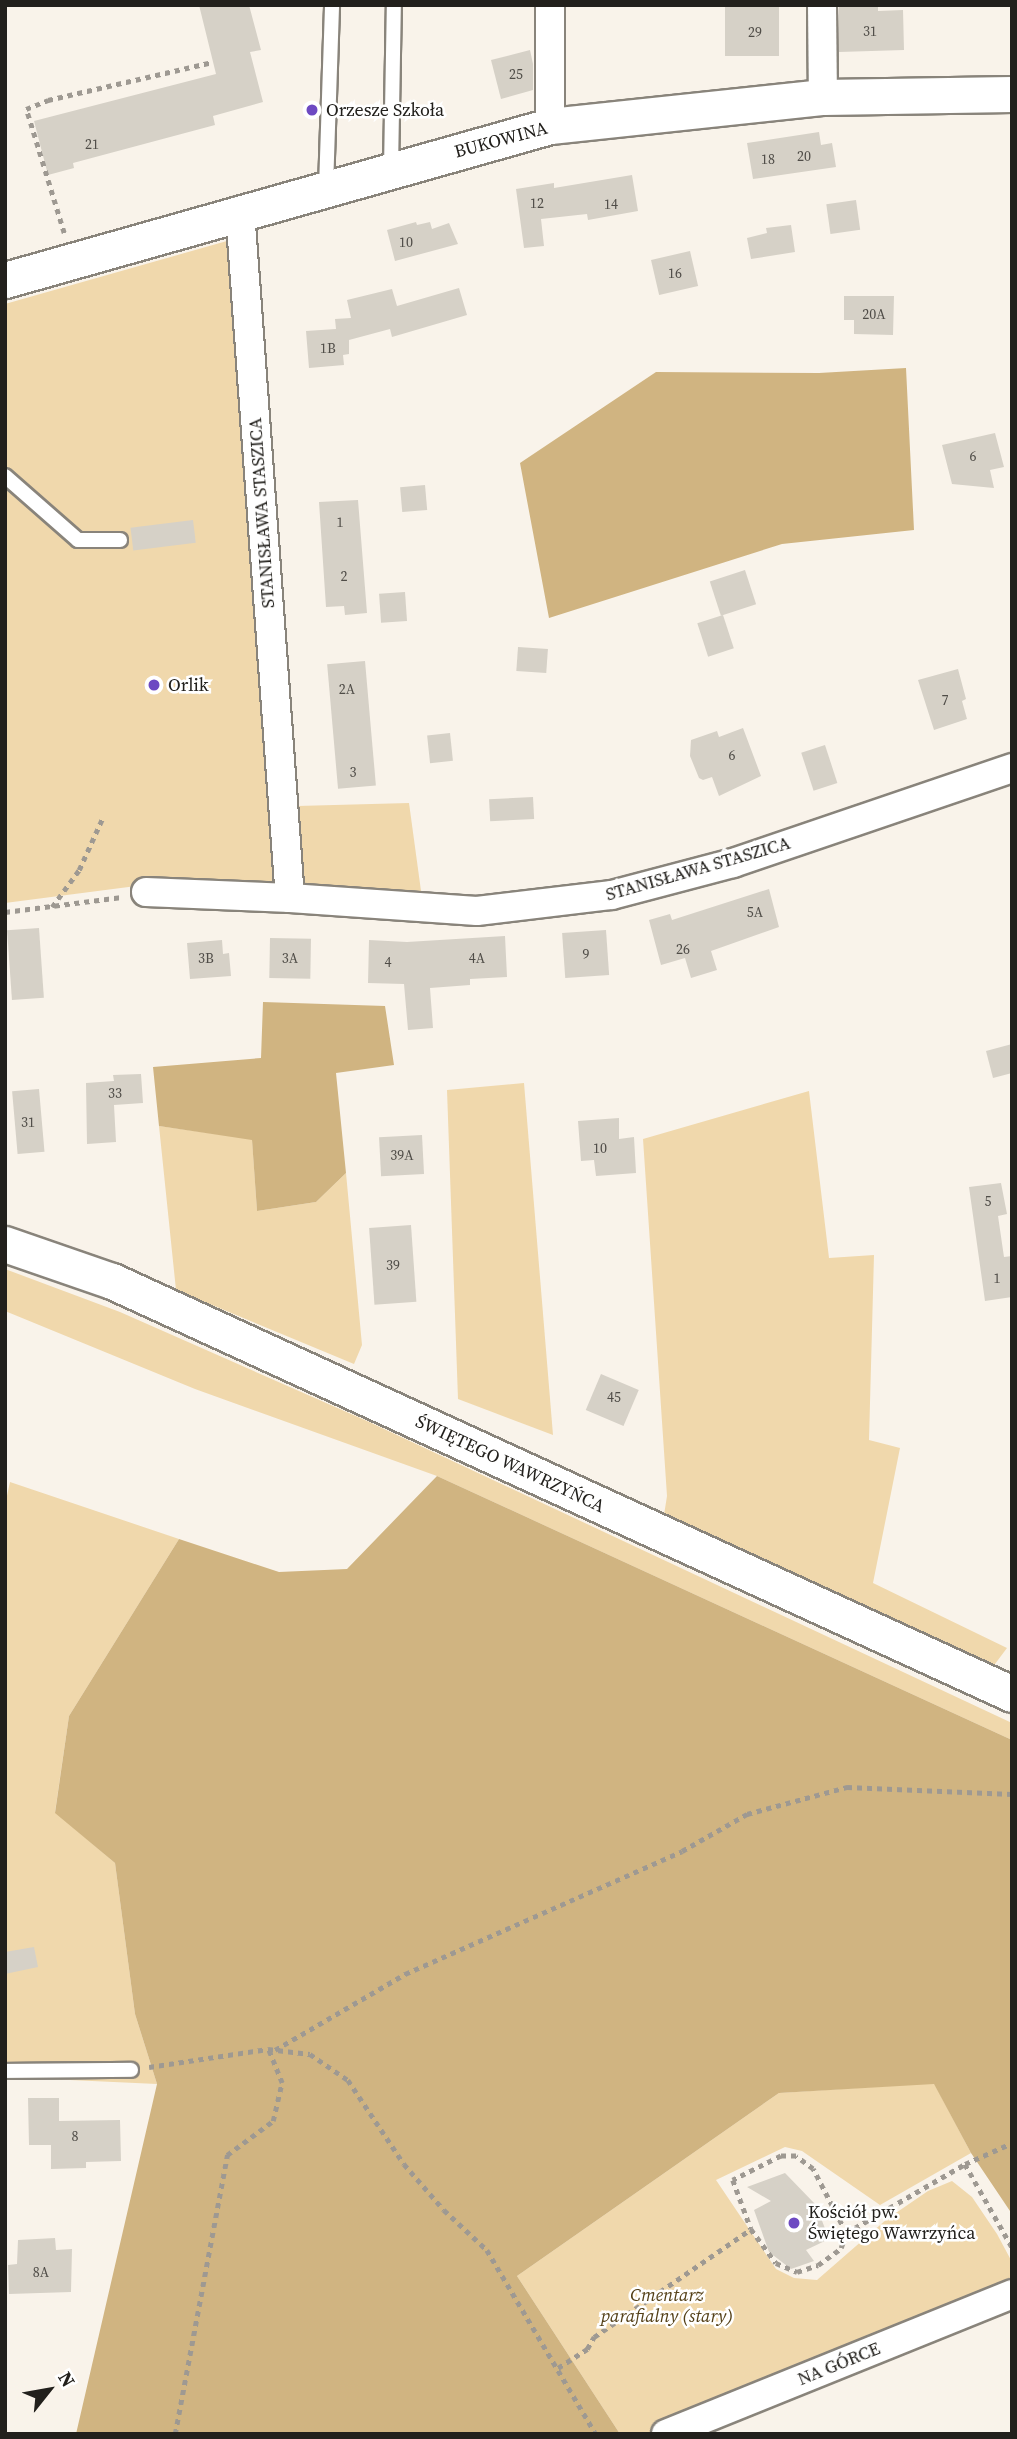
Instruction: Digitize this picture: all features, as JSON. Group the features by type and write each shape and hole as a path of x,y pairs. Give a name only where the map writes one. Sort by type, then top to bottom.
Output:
{"street":[{"path":"550,5 550,126"},
{"path":"822,5 823,97"},
{"name":"BUKOWINA","path":"5,280 240,211 550,126 823,97 1012,94"},
{"name":"STANISŁAWA STASZICA","path":"240,211 290,898"},
{"name":"STANISŁAWA STASZICA","path":"146,892 290,898 477,911 612,895 733,863 1012,768"},
{"name":"ŚWIĘTEGO WAWRZYŃCA","path":"5,1244 112,1281 1012,1693"},
{"name":"NA GÓRCE","path":"666,2434 1012,2294"}],"lane":[{"path":"326,188 332,5"},
{"path":"391,170 394,5"},
{"path":"5,476 78,540 120,540"},
{"path":"5,2071 131,2070"}],"path":[{"path":"66,241 26,109 48,100 212,62"},
{"path":"51,907 79,870 103,817"},
{"path":"5,912 146,892"},
{"path":"271,2050 405,1974 682,1851 747,1814 847,1787 1012,1794"},
{"path":"174,2434 227,2155 273,2121 282,2083 271,2050"},
{"path":"131,2070 271,2050 310,2054 348,2080 404,2164 444,2210 487,2250 596,2434"},
{"path":"846,2233 813,2168 796,2156 780,2156 733,2180 751,2229 776,2263 797,2272 818,2265 841,2248 846,2233 965,2164 1012,2143"},
{"path":"965,2164 1012,2247"},
{"path":"558,2368 587,2350 594,2337 751,2229"}],"green space":[{"path":"241,237 290,898 144,885 5,903 5,304"},
{"path":"409,803 421,891 301,886 297,806"},
{"path":"524,1083 553,1435 458,1399 447,1090"},
{"path":"809,1091 829,1258 874,1255 869,1440 900,1448 873,1583 1007,1648 992,1668 664,1515 667,1496 643,1139"},
{"path":"159,1126 252,1139 257,1211 316,1202 346,1173 362,1345 354,1364 176,1290"},
{"path":"5,1269 120,1312 367,1421 1012,1723 1012,1740 437,1476 195,1389 5,1311"},
{"path":"10,1482 179,1539 69,1716 55,1812 115,1863 135,2014 157,2084 5,2077 5,1505"},
{"name":"Cmentarz parafialny (stary)","path":"934,2083 971,2153 880,2205 802,2151 785,2147 716,2180 776,2269 794,2278 817,2280 887,2219 928,2191 952,2181 972,2197 997,2234 1012,2262 1012,2279 646,2434 620,2434 517,2276 779,2093"}],"shaded area":[{"path":"906,368 914,530 782,544 549,618 520,463 656,372 819,373"},
{"path":"263,1002 385,1006 394,1065 336,1073 346,1173 316,1202 257,1211 252,1140 159,1126 153,1067 261,1058"},
{"path":"437,1476 1012,1740 1012,2214 971,2153 934,2084 779,2093 517,2276 620,2434 76,2434 157,2084 135,2014 115,1863 55,1813 69,1716 179,1539 279,1572 347,1569"}],"building":[{"path":"199,5 249,5 261,50 250,52 263,102 213,116 215,125 73,163 74,168 48,175 34,121 216,74"},
{"path":"725,5 779,5 779,56 725,56"},
{"path":"839,5 878,5 878,11 903,10 904,50 839,52"},
{"path":"530,50 533,90 501,99 491,60"},
{"path":"819,132 821,145 832,143 836,167 753,179 747,143"},
{"path":"632,175 638,211 588,220 587,214 541,219 544,246 524,248 516,189 554,183 554,188"},
{"path":"856,200 860,230 830,234 826,204"},
{"path":"416,222 417,225 430,222 432,229 449,223 458,244 395,261 387,230"},
{"path":"791,225 795,252 751,259 747,238 767,233 766,228"},
{"path":"690,251 698,286 659,295 651,260"},
{"path":"459,288 467,315 392,337 390,329 349,340 349,354 343,355 344,365 309,368 306,331 336,329 335,319 351,318 347,300 392,289 397,306"},
{"path":"844,296 894,296 893,335 854,334 854,320 844,320"},
{"path":"995,433 1004,467 990,470 994,488 952,484 942,445"},
{"path":"425,485 427,510 402,512 400,487"},
{"path":"358,500 367,613 345,615 344,606 326,607 319,502"},
{"path":"193,520 196,543 133,551 130,528"},
{"path":"745,570 756,604 721,616 710,581"},
{"path":"405,592 407,621 381,623 379,594"},
{"path":"723,615 734,648 708,657 697,623"},
{"path":"518,647 548,649 546,673 516,671"},
{"path":"365,661 376,786 338,789 327,664"},
{"path":"958,669 966,699 962,701 967,719 934,730 918,680"},
{"path":"743,728 761,776 719,796 712,777 703,780 699,778 690,756 691,740 717,731 719,737"},
{"path":"450,733 453,761 430,763 427,735"},
{"path":"825,745 837,783 814,791 801,753"},
{"path":"533,797 534,819 490,821 489,799"},
{"path":"769,889 779,927 711,951 717,970 691,978 685,958 661,965 649,920 670,914 672,920"},
{"path":"39,928 44,998 12,1000 7,930"},
{"path":"606,930 609,975 565,978 562,933"},
{"path":"505,936 507,977 470,979 470,985 430,988 433,1028 408,1030 404,984 368,983 369,940 407,942"},
{"path":"270,938 311,939 310,979 269,978"},
{"path":"222,940 223,954 229,953 231,976 190,979 187,943"},
{"path":"1012,1044 1012,1073 993,1078 986,1051"},
{"path":"141,1074 143,1103 114,1105 116,1142 87,1144 86,1083 114,1081 113,1075"},
{"path":"39,1089 44,1152 18,1154 12,1091"},
{"path":"619,1118 619,1139 634,1137 636,1173 596,1176 594,1160 581,1161 578,1121"},
{"path":"422,1135 424,1174 381,1176 379,1137"},
{"path":"1001,1183 1007,1214 998,1216 1004,1257 1012,1256 1012,1297 985,1301 969,1187"},
{"path":"411,1225 416,1302 374,1305 369,1228"},
{"path":"601,1374 639,1390 624,1426 586,1410"},
{"path":"34,1947 38,1967 5,1974 5,1952"},
{"path":"28,2098 59,2098 59,2121 120,2120 121,2161 86,2162 86,2168 51,2169 51,2145 29,2145"},
{"name":"Kościół pw. Świętego Wawrzyńca","path":"785,2173 816,2205 829,2239 806,2250 814,2261 791,2269 769,2252 754,2210 771,2201 747,2187"},
{"path":"55,2238 56,2250 72,2249 71,2292 9,2294 8,2265 17,2264 18,2240"}],"place":[{"name":"Orzesze Szkoła","path":"312,110"},
{"name":"Orlik","path":"154,685"},
{"name":"Kościół pw. Świętego Wawrzyńca","path":"794,2223"}]}
